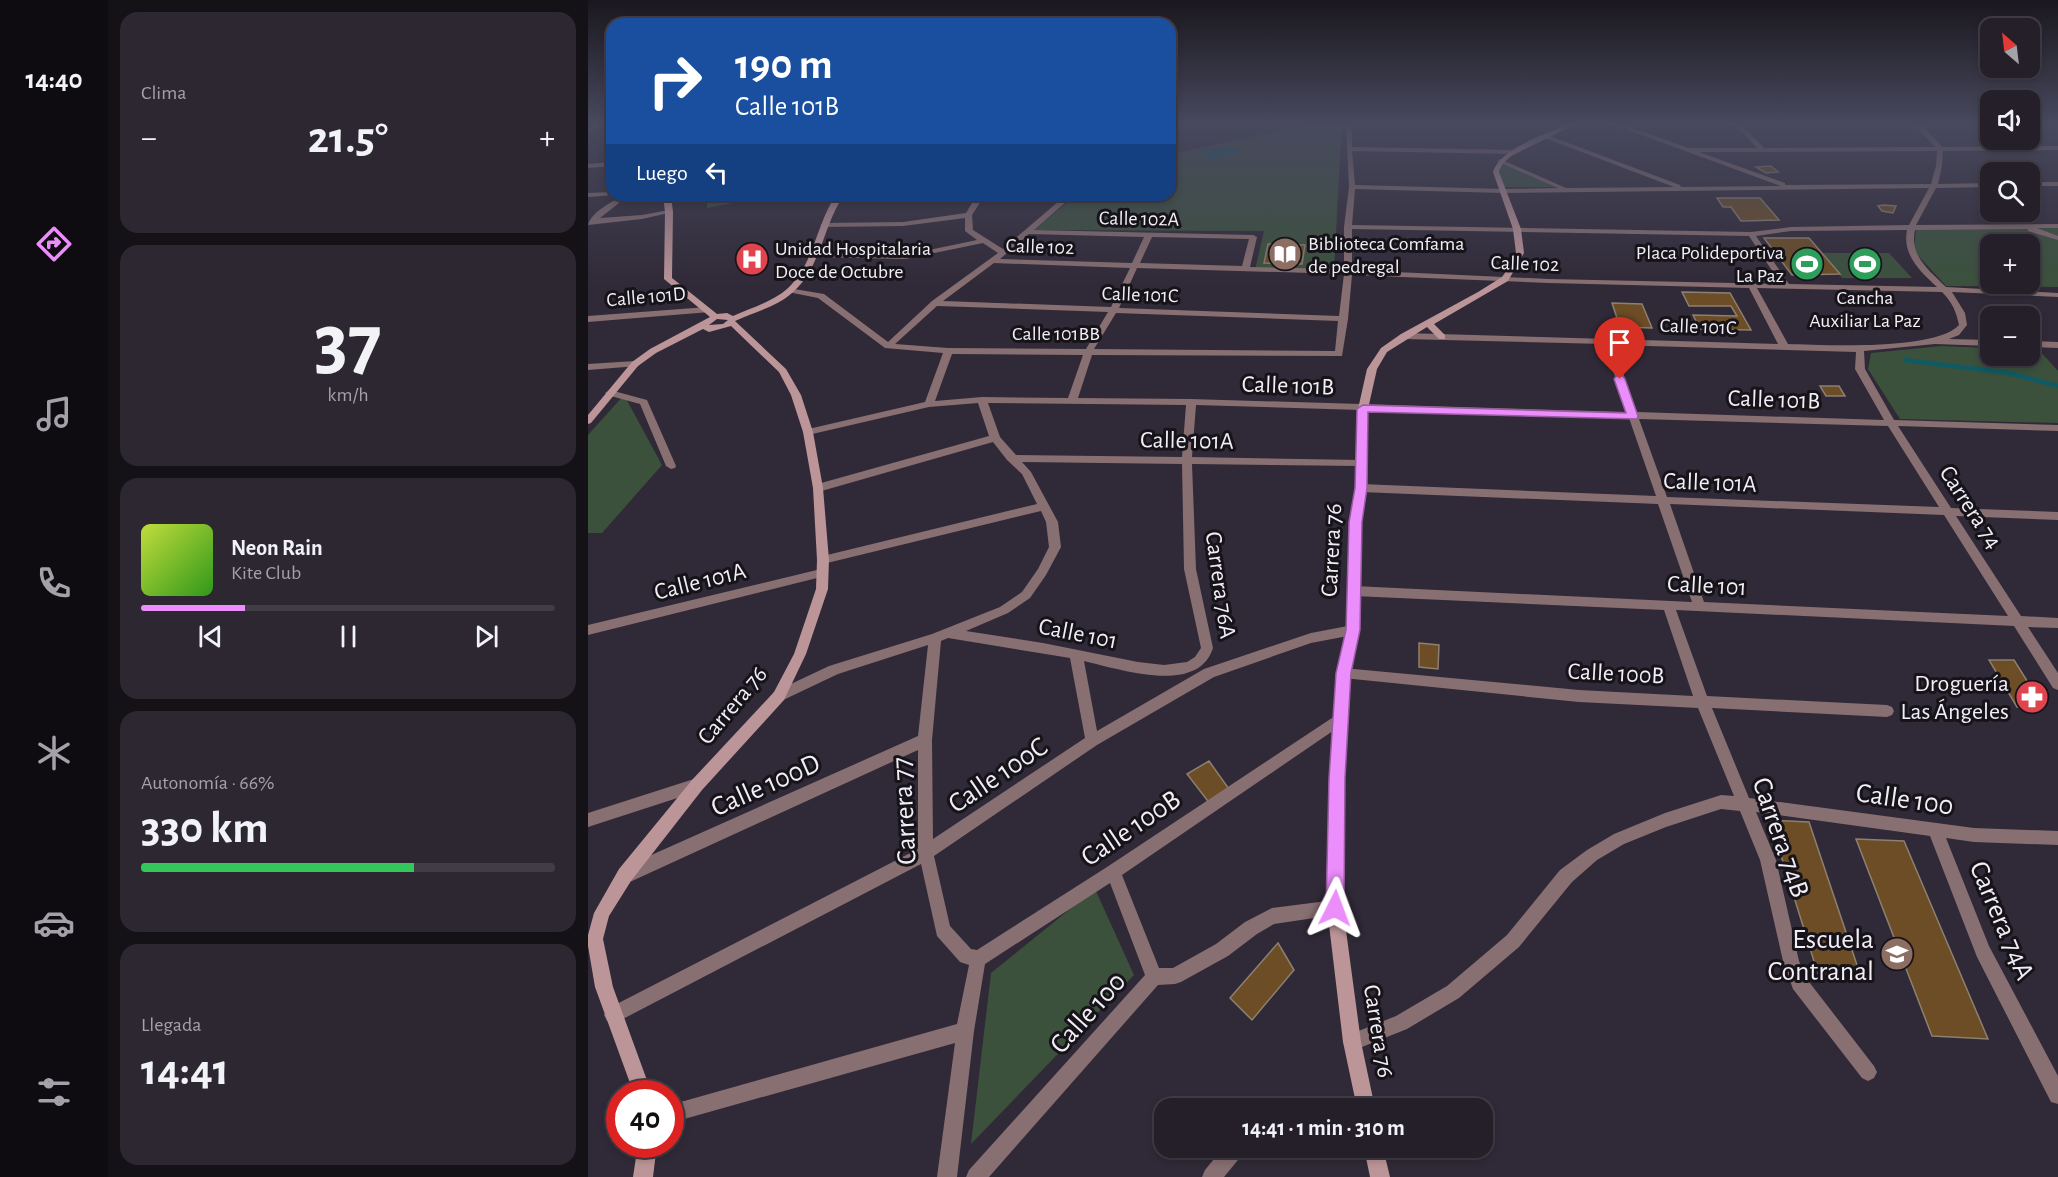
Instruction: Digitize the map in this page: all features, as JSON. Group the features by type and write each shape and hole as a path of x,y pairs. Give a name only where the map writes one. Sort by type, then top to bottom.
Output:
{"street":[{"path":"1344,319 1351,177"},
{"path":"1498,177 1517,228 1520,253 1505,279"},
{"path":"1537,177 1567,190"},
{"path":"1654,177 1684,188"},
{"path":"1764,177 1793,187"},
{"path":"1935,177 1934,185 1912,226 1910,246 1915,259 1927,274 1945,289 1963,313 1963,325 1956,333 1935,341"},
{"path":"2040,184 2058,184"},
{"path":"1352,187 1567,190 1980,185"},
{"path":"602,195 606,191"},
{"path":"588,195 606,195"},
{"path":"591,221 616,201"},
{"path":"668,201 668,279 721,328 730,319 791,290 807,271 824,225 836,201"},
{"path":"977,201 968,215 969,231 1003,253"},
{"path":"791,290 821,296 888,346 935,303 1003,253 1063,201"},
{"path":"591,221 642,217 669,212"},
{"path":"824,225 903,224 968,215"},
{"path":"2021,226 2058,238"},
{"path":"1348,227 1517,228 1751,234 1791,229 2058,226"},
{"name":"Calle 102A","path":"1025,232 1253,237 1245,269"},
{"path":"1751,234 1786,285"},
{"path":"1072,401 1089,351 1113,311 1149,236"},
{"name":"Calle 102","path":"812,255 905,257 982,241"},
{"name":"Calle 102","path":"992,261 1505,279 1945,289 2058,295"},
{"name":"Carrera 76","path":"1364,1098 1352,1042 1335,908 1337,778 1343,673 1353,630 1356,522 1361,488 1363,409 1367,385 1376,360 1384,350 1404,336 1505,279"},
{"path":"1751,284 1784,346"},
{"name":"Calle 101C","path":"935,303 1344,319"},
{"name":"Calle 101D","path":"588,319 709,319"},
{"path":"588,421 635,364 653,351 709,319 730,319"},
{"name":"Carrera 76","path":"638,1080 604,987 595,939 602,913 625,875 697,784 779,696 800,654 822,589 818,488 808,432 796,395 783,371 741,333 730,319"},
{"name":"Calle 101BB","path":"888,346 948,351 1339,354 1344,319"},
{"path":"1434,320 1429,324 1442,337"},
{"name":"Carrera 76","path":"721,328 741,333"},
{"name":"Calle 101C","path":"1404,336 1860,349 1935,341 1980,343"},
{"path":"1607,341 1700,607"},
{"path":"2040,344 2058,345"},
{"name":"Carrera 74","path":"1860,349 1860,369 1891,423 2058,684"},
{"path":"929,404 948,351"},
{"path":"588,367 635,364"},
{"path":"610,393 644,402 671,466"},
{"path":"982,400 995,438 1026,472 1044,507"},
{"name":"Calle 101B","path":"808,432 929,404 982,400 1191,402 1363,409 2058,428"},
{"name":"Carrera 76A","path":"1191,402 1187,462 1190,569 1207,648 1205,656 1199,663"},
{"path":"818,488 995,438"},
{"name":"Calle 101A","path":"1011,458 1187,462 1361,462"},
{"name":"Calle 101A","path":"1361,488 2058,516"},
{"name":"Calle 101A","path":"588,630 1044,507"},
{"name":"Calle 101","path":"779,696 834,670 941,635 1004,610 1026,595 1042,572 1055,547 1052,522 1044,507"},
{"name":"Calle 101","path":"1354,591 2058,623"},
{"name":"Carrera 74B","path":"1668,605 1702,701 1768,860 1791,961 1799,983 1868,1072"},
{"name":"Calle 100C","path":"613,1016 926,853 1092,741 1209,673 1311,638 1353,630"},
{"name":"Calle 101","path":"941,635 1076,654 1113,663 1176,670 1199,663"},
{"name":"Carrera 77","path":"941,635 925,740 926,853 943,930 966,956 978,959"},
{"path":"1076,654 1092,741"},
{"name":"Calle 100B","path":"1343,673 1579,696 1887,711"},
{"name":"Calle 100B","path":"978,959 1113,872 1341,718"},
{"name":"Calle 100D","path":"625,875 925,740"},
{"path":"588,820 697,784"},
{"name":"Calle 100","path":"1352,1042 1401,1023 1453,992 1513,941 1566,876 1592,855 1619,839 1665,820 1721,802 1974,835 2058,838"},
{"name":"Carrera 74A","path":"1934,829 1983,951 2058,1095"},
{"path":"1113,872 1154,977"},
{"name":"Calle 100","path":"976,1177 1154,977 1175,976 1222,950 1251,928 1272,916 1335,908"},
{"path":"947,1177 965,1031 978,959"},
{"path":"684,1110 965,1031"},
{"path":"643,1177 646,1158"},
{"path":"1212,1177 1227,1158"},
{"path":"1376,1158 1380,1177"}],"green space":[{"path":"1176,177 1339,177 1334,271 1255,270 1264,231 1034,230 1069,201 1176,201"},
{"path":"1499,177 1533,177 1557,187 1502,187"},
{"path":"707,201 743,201 707,208"},
{"path":"2058,228 2058,287 2040,287 2040,234 1980,234 1980,286 1946,286 1914,251 1916,229"},
{"name":"Cancha Auxiliar La Paz","path":"1822,253 1889,253 1912,278 1842,278"},
{"path":"1941,346 1980,348 1980,366 2040,366 2040,351 2058,371 2058,423 1900,419 1868,369 1871,353"},
{"path":"624,395 662,465 602,533 588,533 588,435"},
{"path":"1095,889 1134,975 971,1144 991,973"}],"building":[{"path":"1717,198 1760,198 1779,220 1741,221 1731,207 1723,207"},
{"path":"1878,206 1896,206 1893,213 1882,211"},
{"name":"Placa Polideportiva La Paz","path":"1764,238 1809,238 1840,274 1792,275"},
{"name":"Biblioteca Comfama de pedregal","path":"1268,244 1305,245 1302,264 1264,263"},
{"path":"1682,292 1730,293 1751,330 1700,329 1693,315 1737,316 1731,306 1689,306"},
{"path":"1612,303 1642,304 1652,328 1620,327"},
{"path":"1820,386 1839,386 1845,396 1826,396"},
{"path":"1419,643 1439,645 1438,669 1419,667"},
{"path":"1989,660 2014,660 2044,708 2017,707"},
{"path":"1209,761 1234,796 1214,809 1187,774"},
{"path":"1770,820 1809,822 1861,977 1818,974"},
{"path":"1856,839 1904,841 1988,1039 1932,1036"},
{"path":"1278,943 1294,970 1252,1020 1230,998"}],"waterway":[{"path":"1905,360 2009,373 2058,386"}],"place":[{"name":"Biblioteca Comfama de pedregal","path":"1285,254"},
{"name":"Unidad Hospitalaria Doce de Octubre","path":"752,259"},
{"name":"Placa Polideportiva La Paz","path":"1807,264"},
{"name":"Cancha Auxiliar La Paz","path":"1865,264"},
{"name":"Droguería Las Ángeles","path":"2032,697"},
{"name":"Escuela Contranal","path":"1897,954"}],"route":[{"path":"1335,908 1337,778 1343,673 1353,630 1356,522 1361,488 1363,409 1633,416 1620,379"}]}
